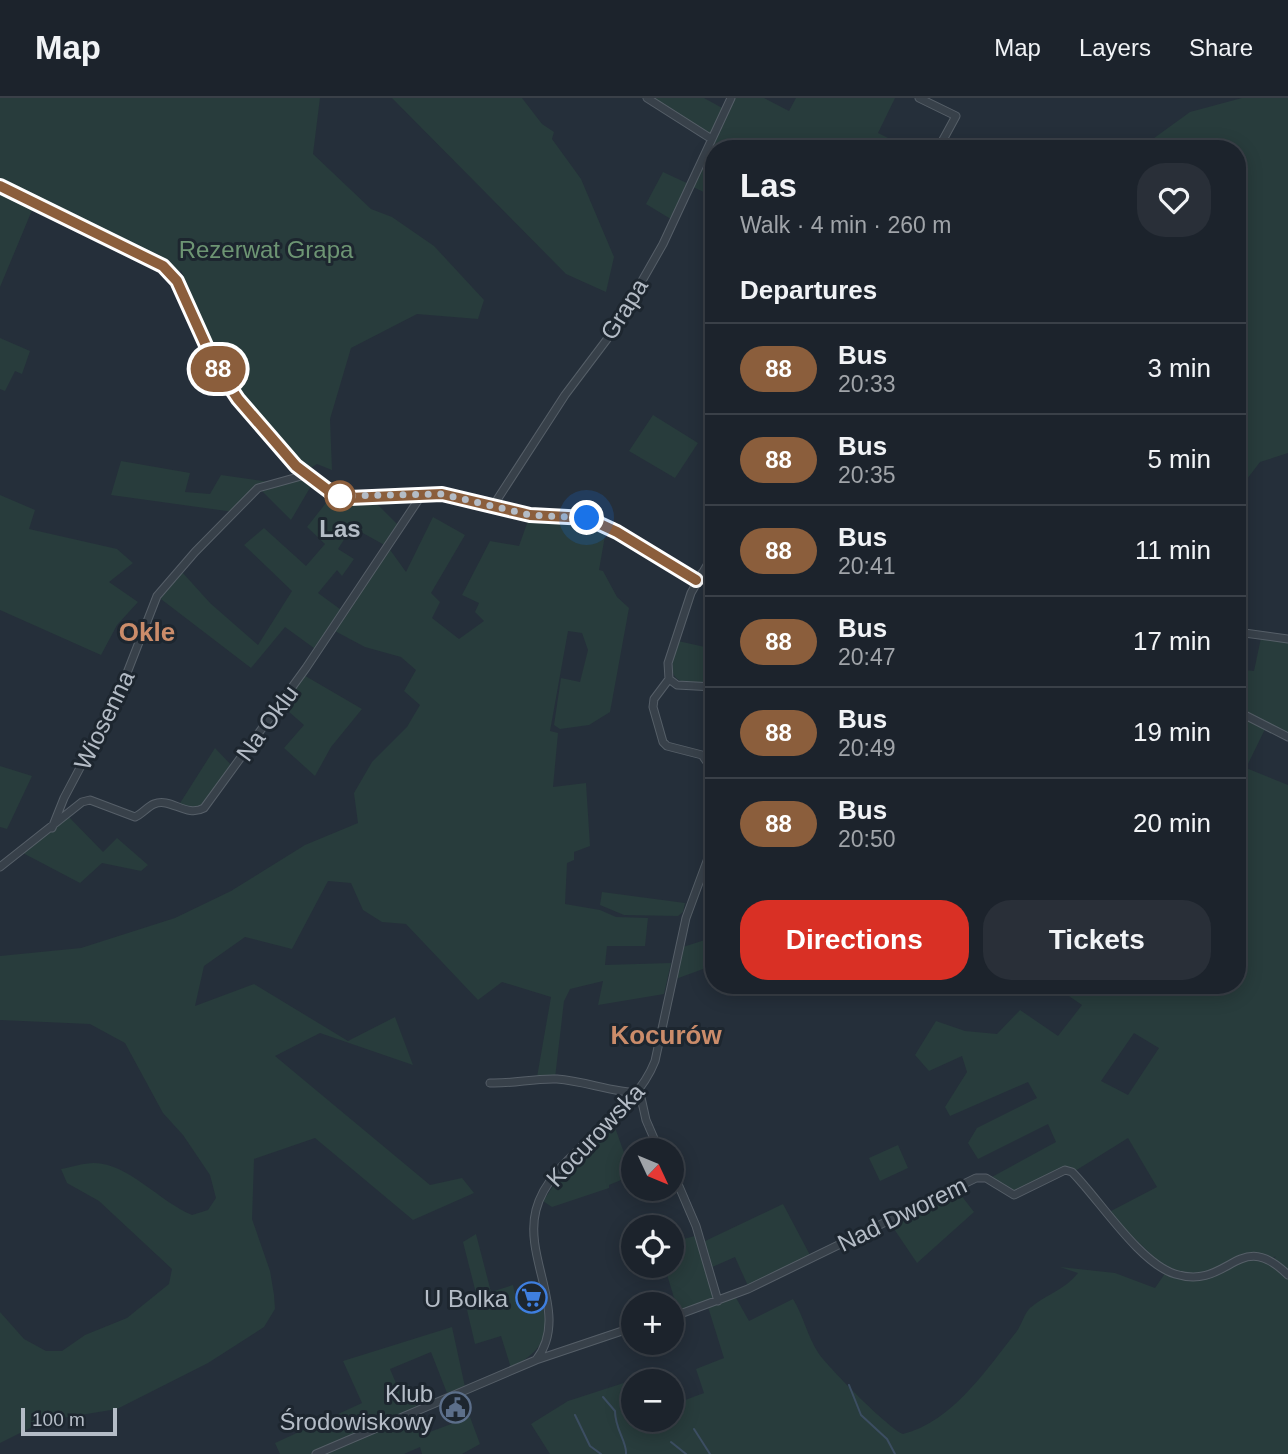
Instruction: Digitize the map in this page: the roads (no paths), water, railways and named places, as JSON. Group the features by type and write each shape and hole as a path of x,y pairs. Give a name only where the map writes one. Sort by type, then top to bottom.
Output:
{"street":[{"path":"647,98 710,138"},
{"name":"Grapa","path":"710,138 731,98"},
{"path":"919,98 956,116 943,140"},
{"name":"Grapa","path":"494,506 565,395 614,330 663,244 705,149"},
{"path":"0,186 163,266 177,281 214,363 238,399 305,475 339,496 423,493 530,515 594,521 696,580"},
{"name":"Wiosenna","path":"52,829 64,798 118,696 157,596 195,552 258,488 305,475"},
{"name":"Na Oklu","path":"52,829 82,802 90,800 127,817 135,817 161,803 189,811 204,808 306,668 423,493"},
{"path":"705,568 696,580 668,663 669,679 654,699 660,737 667,746 702,755 705,759"},
{"path":"1246,633 1288,639"},
{"path":"669,679 677,685 705,687"},
{"path":"1246,715 1288,737"},
{"path":"0,867 52,829"},
{"name":"Kocurowska","path":"536,1360 545,1347 550,1318 533,1235 539,1199 564,1166 639,1093 655,1061 686,918 705,866"},
{"path":"490,1083 512,1084 537,1078 579,1082 613,1092 639,1093 655,1138"},
{"name":"Nad Dworem","path":"684,1313 718,1301 976,1178 986,1178 1014,1195 1065,1170 1072,1172 1125,1234 1166,1270 1177,1275 1214,1275 1242,1257 1251,1255 1271,1261 1288,1275"},
{"path":"684,1198 696,1226 718,1301"},
{"path":"316,1454 536,1360 621,1331"}],"waterway":[{"path":"849,1385 861,1415 887,1439 895,1454"},
{"path":"603,1397 615,1411 626,1454"},
{"path":"575,1415 590,1446 601,1454"},
{"path":"694,1429 710,1454"},
{"path":"671,1442 686,1454"}],"place":[{"name":"Las","path":"340,496"},
{"name":"U Bolka","path":"531,1298"},
{"name":"Klub Środowiskowy","path":"456,1407"}],"district":[{"name":"Okle","path":"147,632"},
{"name":"Kocurów","path":"666,1035"}],"park label":[{"name":"Rezerwat Grapa","path":"266,249"}]}
